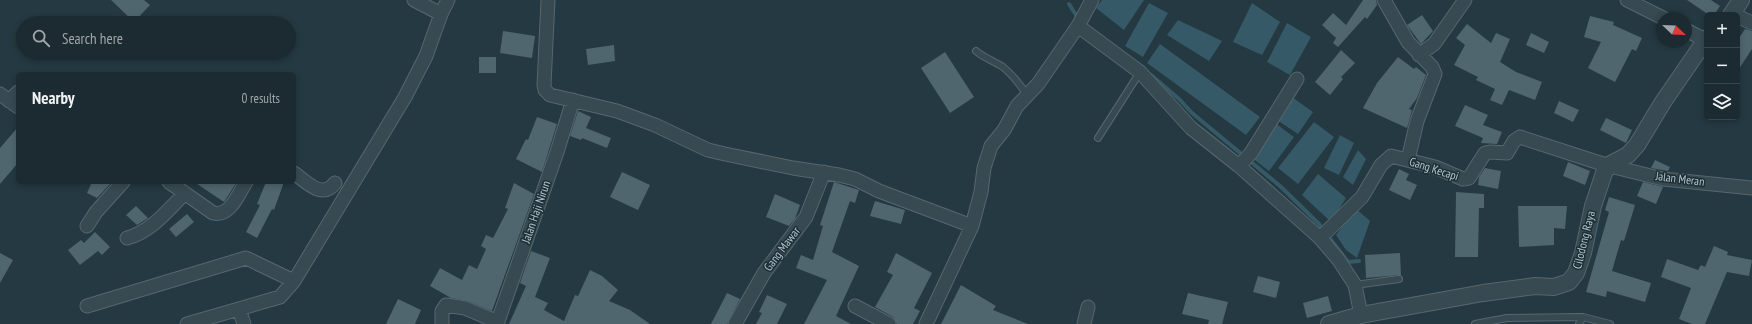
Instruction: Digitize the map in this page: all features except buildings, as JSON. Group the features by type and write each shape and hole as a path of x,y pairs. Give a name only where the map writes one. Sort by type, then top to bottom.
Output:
{"street":[{"path":"414,0 441,14"},
{"path":"187,324 280,297 294,281 405,97 426,56 441,14 448,0"},
{"path":"548,0 545,90 550,95 617,111 655,125 708,150 793,168 824,172 855,179 880,191 972,226"},
{"path":"926,324 972,226 981,192 984,168 991,146 1004,130 1017,106 1028,96 1055,61 1078,26 1092,0"},
{"path":"1384,0 1408,42 1429,64 1435,74 1417,121 1408,160"},
{"path":"1419,55 1434,44 1465,0"},
{"path":"1627,0 1656,14"},
{"path":"1735,12 1741,0"},
{"path":"1740,18 1752,23"},
{"path":"1078,26 1140,72 1191,128 1243,161 1325,234 1338,259 1355,286 1361,315"},
{"path":"1692,33 1704,38"},
{"path":"1609,165 1628,155 1637,145 1663,102 1704,42"},
{"path":"1243,161 1297,79"},
{"name":"Jalan Haji Nirun","path":"497,323 559,146 572,100"},
{"name":"Gang Kecapi","path":"1325,234 1362,196 1381,165 1391,156 1435,167 1463,179 1469,178 1485,153 1506,153 1514,141 1520,137 1609,165"},
{"name":"Jalan Meran","path":"1609,165 1663,179 1752,188"},
{"name":"Cilodong Raya","path":"1329,324 1361,315 1483,293 1535,286 1554,287 1569,282 1576,273 1600,182 1609,165"},
{"name":"Gang Mawar","path":"735,324 764,273 806,217 824,172"},
{"path":"296,174 315,188 323,191 330,190 335,184"},
{"path":"87,226 96,212 120,184"},
{"path":"172,184 213,213 219,214 225,212 230,207 245,184"},
{"path":"127,238 139,235 147,230 185,193"},
{"path":"86,306 246,258 294,281"},
{"path":"442,324 442,311 446,305 465,308 497,323"},
{"path":"855,306 889,324"},
{"path":"1084,324 1088,307"},
{"path":"239,310 244,324"}],"lane":[{"path":"976,51 987,60 1003,67 1021,86 1028,96"},
{"path":"1098,138 1140,72"},
{"path":"1355,286 1399,279"},
{"path":"1579,324 1583,317"},
{"path":"1475,324 1507,318 1583,317 1610,324"}],"water":[{"path":"1102,0 1144,0 1124,30 1096,8"},
{"path":"1149,3 1168,13 1143,57 1125,46"},
{"path":"1252,3 1280,22 1262,55 1233,42"},
{"path":"1178,20 1222,41 1209,61 1167,35"},
{"path":"1287,23 1311,37 1290,75 1267,62"},
{"path":"1160,44 1260,117 1246,135 1147,63"},
{"path":"1292,97 1313,112 1298,134 1277,120"},
{"path":"1314,122 1334,137 1298,184 1278,168"},
{"path":"1275,123 1294,137 1269,171 1251,157"},
{"path":"1340,135 1354,143 1339,175 1324,168"},
{"path":"1358,150 1366,159 1353,185 1343,177"},
{"path":"1318,174 1346,198 1331,222 1302,195"},
{"path":"1355,208 1370,221 1357,258 1346,250 1336,235"}],"waterway":[{"path":"1069,4 1076,15"},
{"path":"1151,75 1179,99 1192,113 1280,186 1319,224 1348,262 1359,261"}]}
